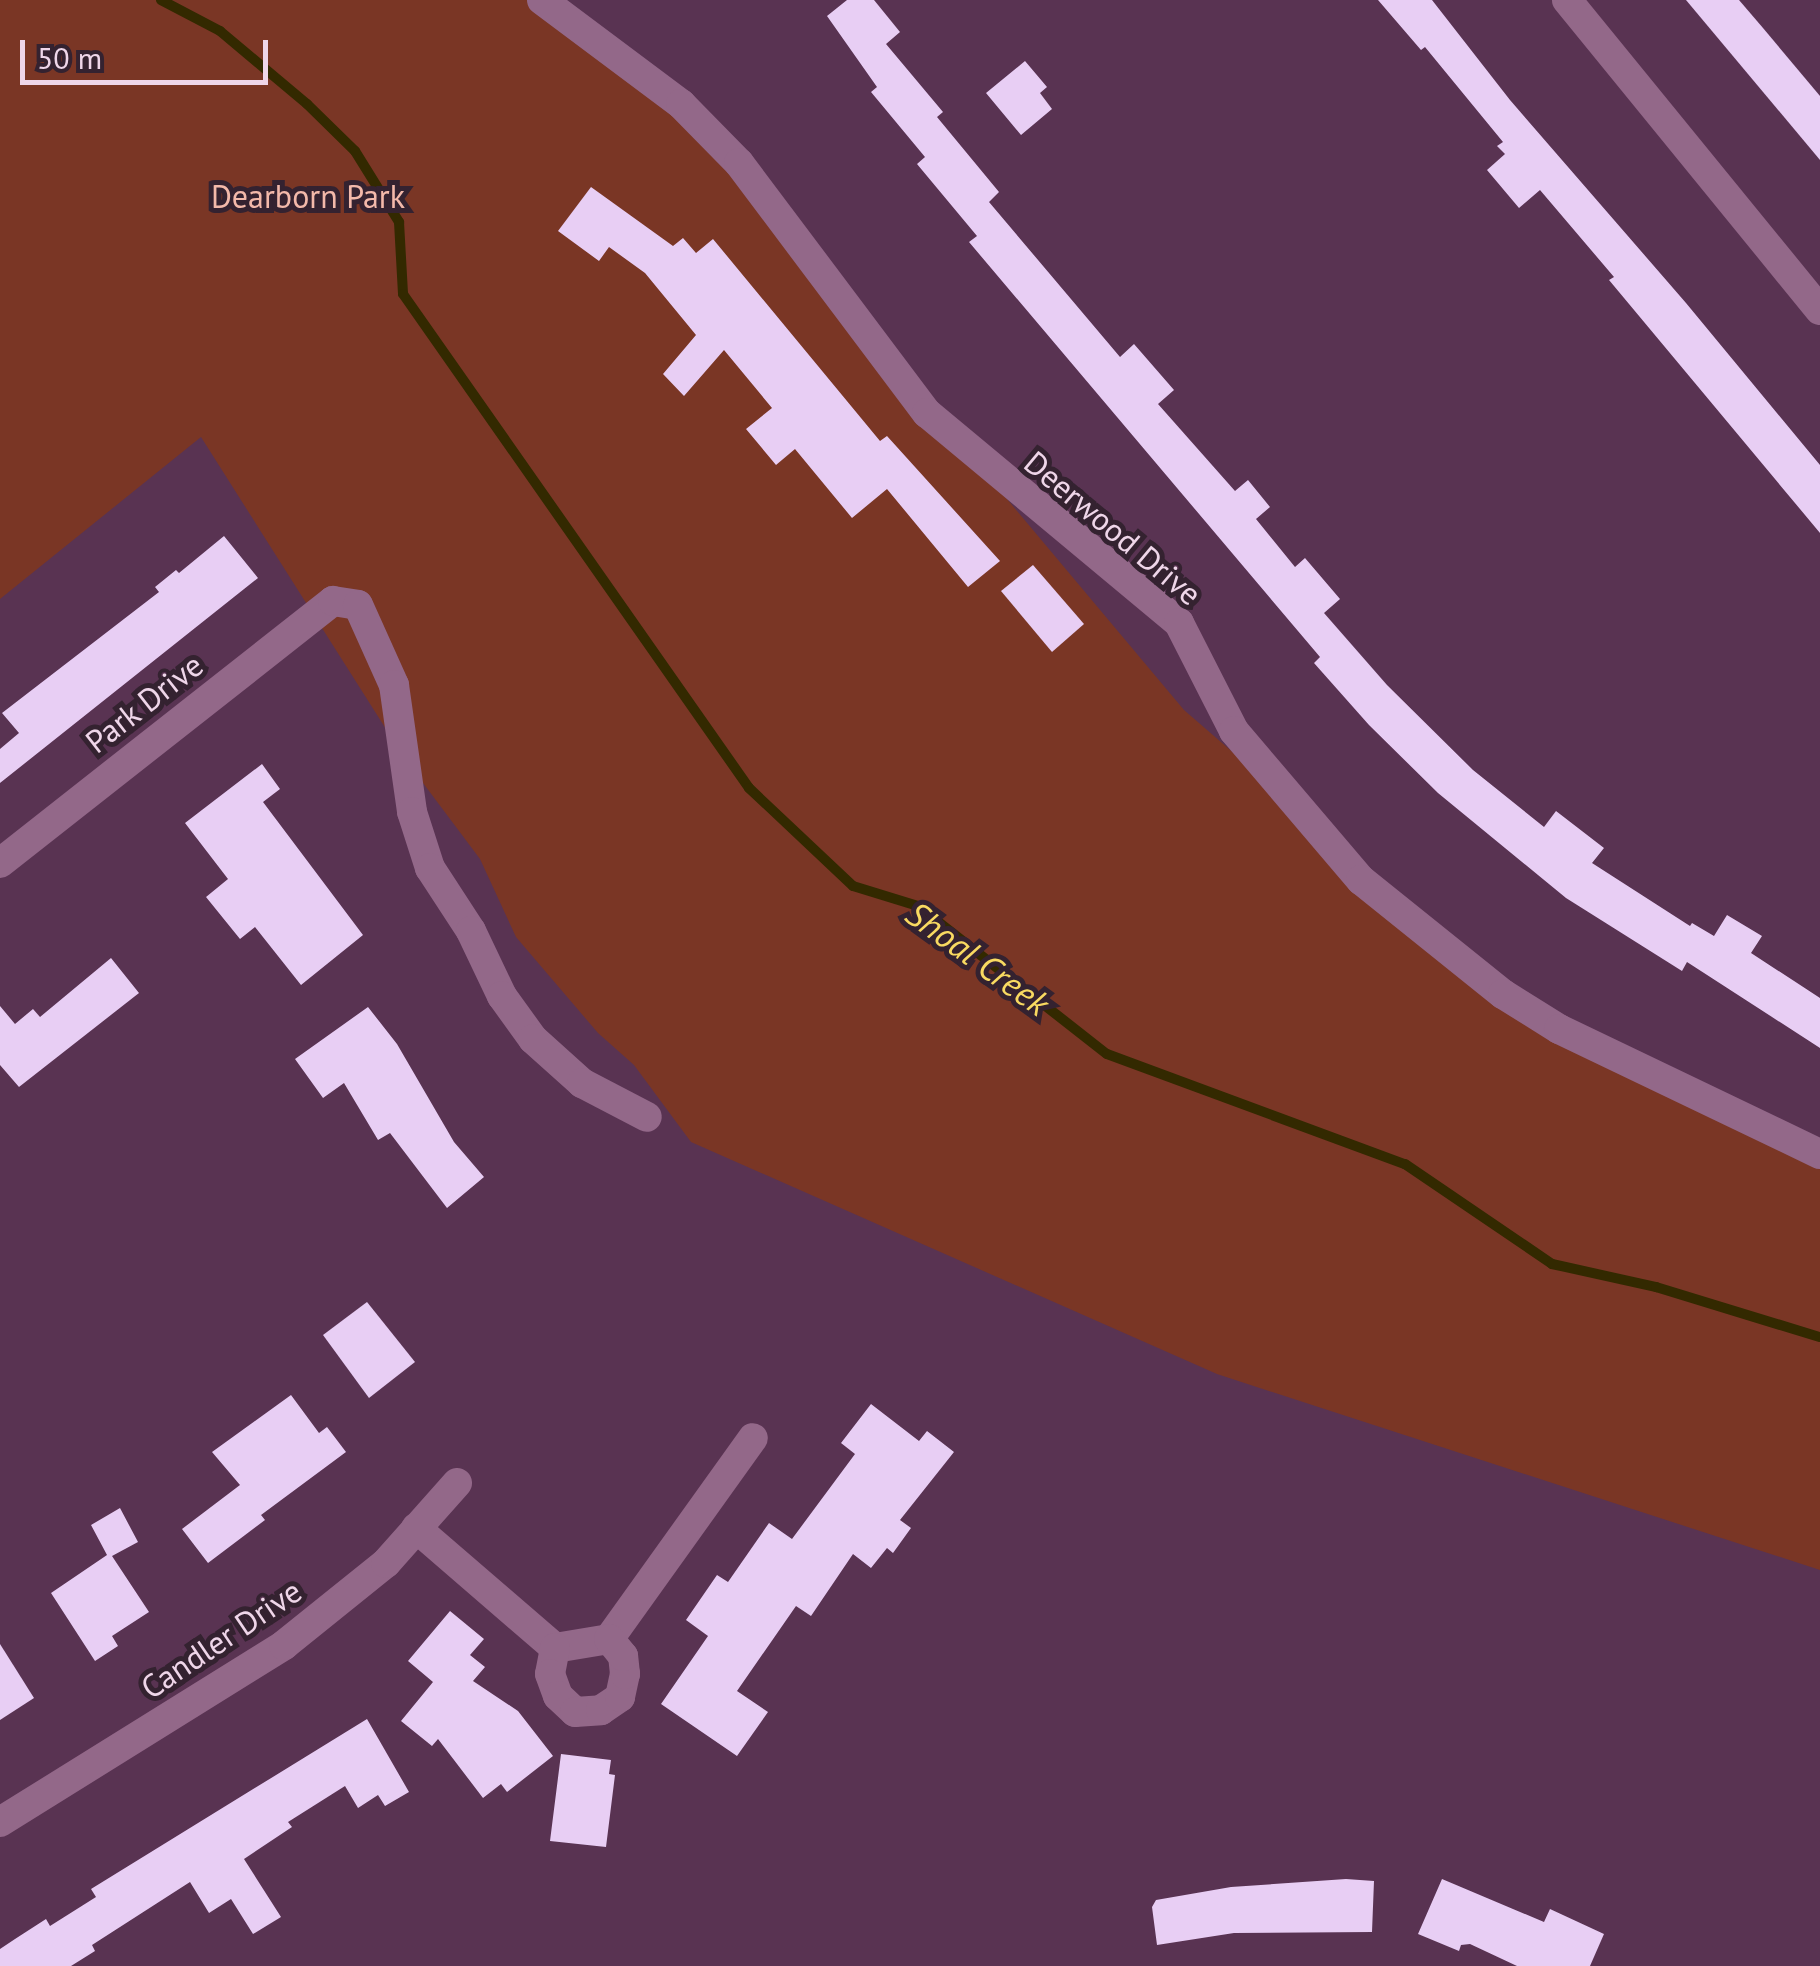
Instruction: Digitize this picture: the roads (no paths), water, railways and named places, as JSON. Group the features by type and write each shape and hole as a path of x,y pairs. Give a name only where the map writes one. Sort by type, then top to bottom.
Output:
{"street":[{"name":"Deerwood Drive","path":"542,0 681,104 739,163 927,413 1179,623 1234,731 1361,880 1503,994 1559,1029 1820,1154"},
{"path":"1567,0 1820,310"},
{"name":"Park Drive","path":"0,863 333,601 358,605 394,685 412,812 430,868 471,931 502,996 533,1039 582,1084 647,1117"},
{"path":"555,1648 609,1639 753,1438"},
{"name":"Candler Drive","path":"0,1822 284,1645 386,1563 457,1483"},
{"path":"416,1528 555,1648"},
{"path":"555,1648 550,1674 558,1696 575,1712 601,1710 620,1696 626,1674 622,1656 609,1639"}],"waterway":[{"name":"Shoal Creek","path":"161,0 220,31 307,104 355,151 399,222 403,294 749,788 853,886 918,906 1107,1054 1405,1164 1552,1264 1656,1287 1820,1337"}],"park label":[{"name":"Dearborn Park","path":"308,196"}]}
